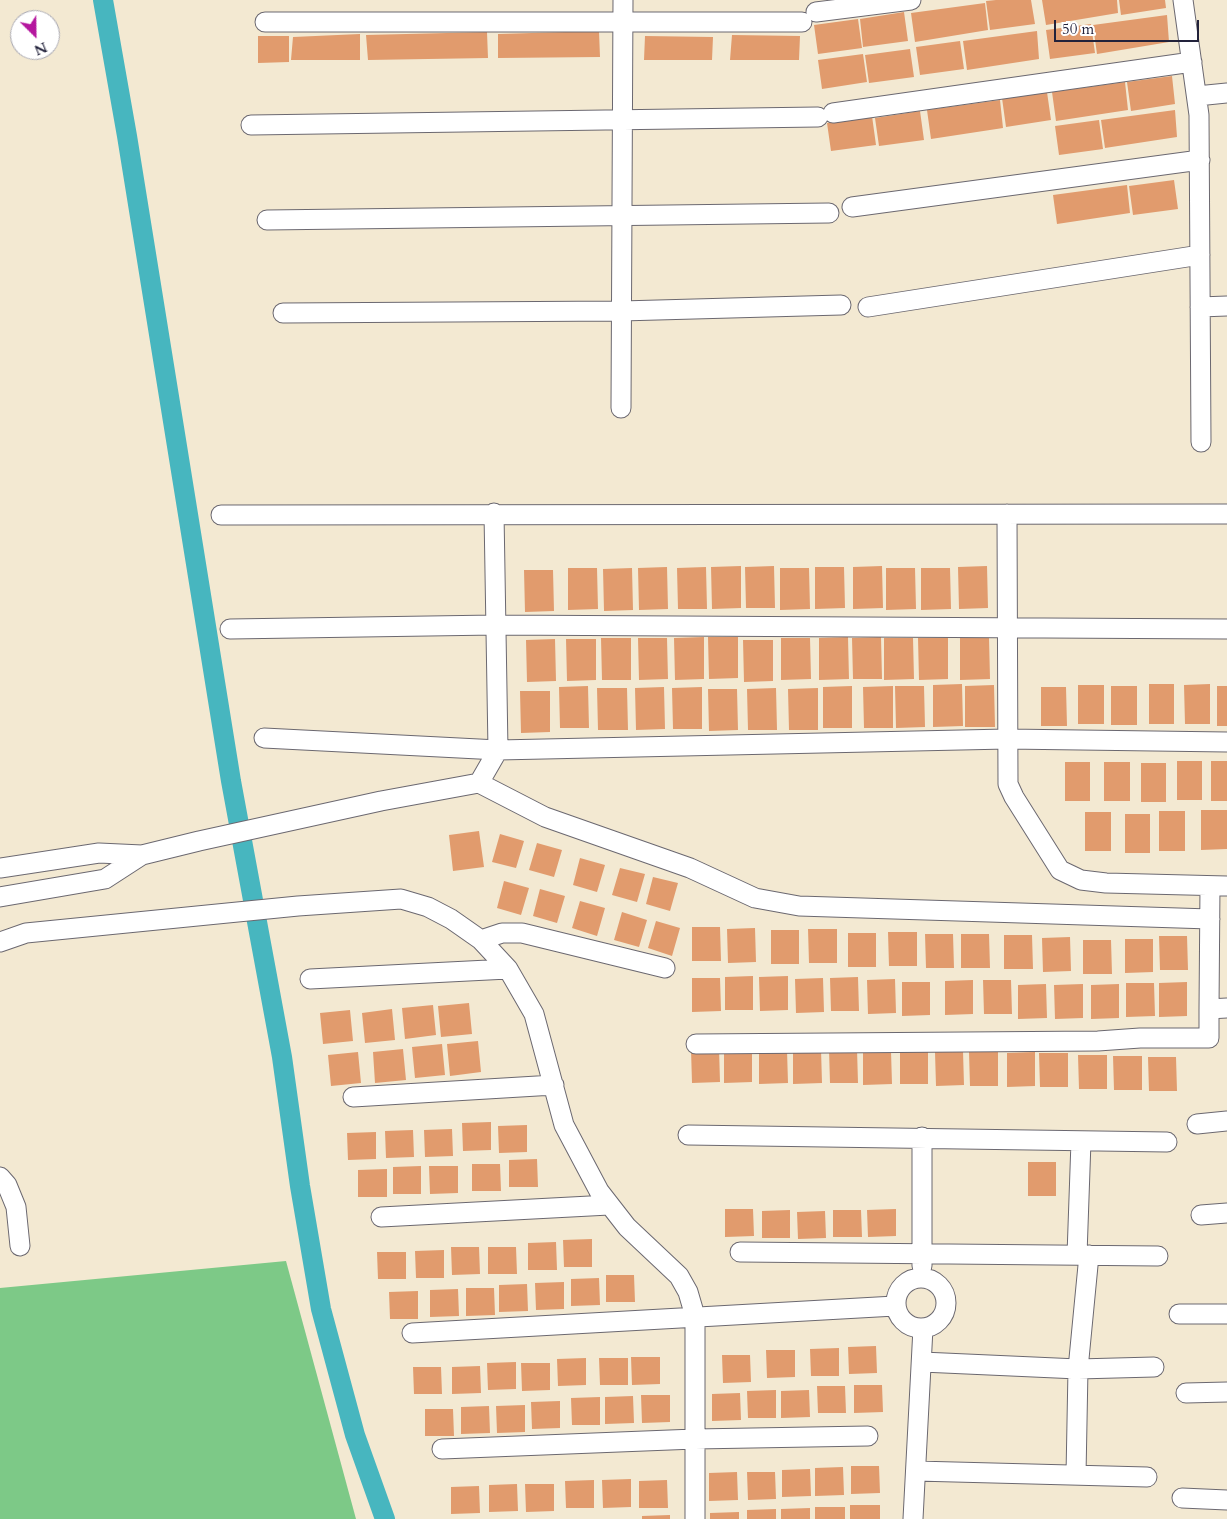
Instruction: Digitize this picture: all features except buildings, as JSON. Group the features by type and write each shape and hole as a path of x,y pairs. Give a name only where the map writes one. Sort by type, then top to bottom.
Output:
{"street":[{"path":"621,408 623,0"},
{"path":"265,22 623,21 809,17 911,0"},
{"path":"1183,0 1199,115 1201,442"},
{"path":"251,125 825,115 1192,62"},
{"path":"1197,96 1227,93"},
{"path":"852,207 1200,160"},
{"path":"267,220 828,213"},
{"path":"868,307 1200,255"},
{"path":"282,313 622,311 841,305"},
{"path":"1200,307 1227,306"},
{"path":"479,783 498,750 494,513"},
{"path":"221,515 494,513 1227,514"},
{"path":"696,1044 1098,1042 1140,1038 1209,1038 1218,1009 1210,919 1219,886 1106,883 1081,880 1060,870 1008,784 1007,514"},
{"path":"230,629 495,625 1227,629"},
{"path":"264,738 498,750 1007,739 1227,742"},
{"path":"0,868 99,853 142,855 281,823 479,783 545,818 690,868 755,898 799,906 1210,919"},
{"path":"0,898 105,879 142,855"},
{"path":"0,942 26,933 298,906 401,899 428,907 444,915 481,940 508,968 534,1014 564,1125 599,1191 627,1227 679,1276 688,1292 695,1316 695,1519"},
{"path":"481,940 496,934 522,933 665,968"},
{"path":"310,979 508,968"},
{"path":"352,1097 554,1085"},
{"path":"1197,1124 1227,1122"},
{"path":"688,1134 1167,1142"},
{"path":"922,1137 922,1277"},
{"path":"1076,1475 1083,1255 1082,1140"},
{"path":"0,1177 7,1185 16,1206 20,1246"},
{"path":"381,1218 609,1205"},
{"path":"1201,1215 1227,1213"},
{"path":"740,1252 1158,1256"},
{"path":"922,1277 935,1281 945,1292 947,1306 940,1320 923,1328 914,1327 902,1319 895,1306 898,1292 908,1281 922,1277"},
{"path":"412,1333 895,1306"},
{"path":"1179,1314 1227,1314"},
{"path":"913,1519 923,1328"},
{"path":"922,1362 1078,1369 1154,1367"},
{"path":"1186,1392 1227,1392"},
{"path":"442,1449 695,1439 868,1436"},
{"path":"916,1472 1147,1477"},
{"path":"1182,1498 1227,1500"}],"green space":[{"path":"286,1261 356,1519 0,1519 0,1288"}],"waterway":[{"path":"103,0 127,136 231,781 282,1057 300,1186 321,1309 355,1435 385,1519"}]}
